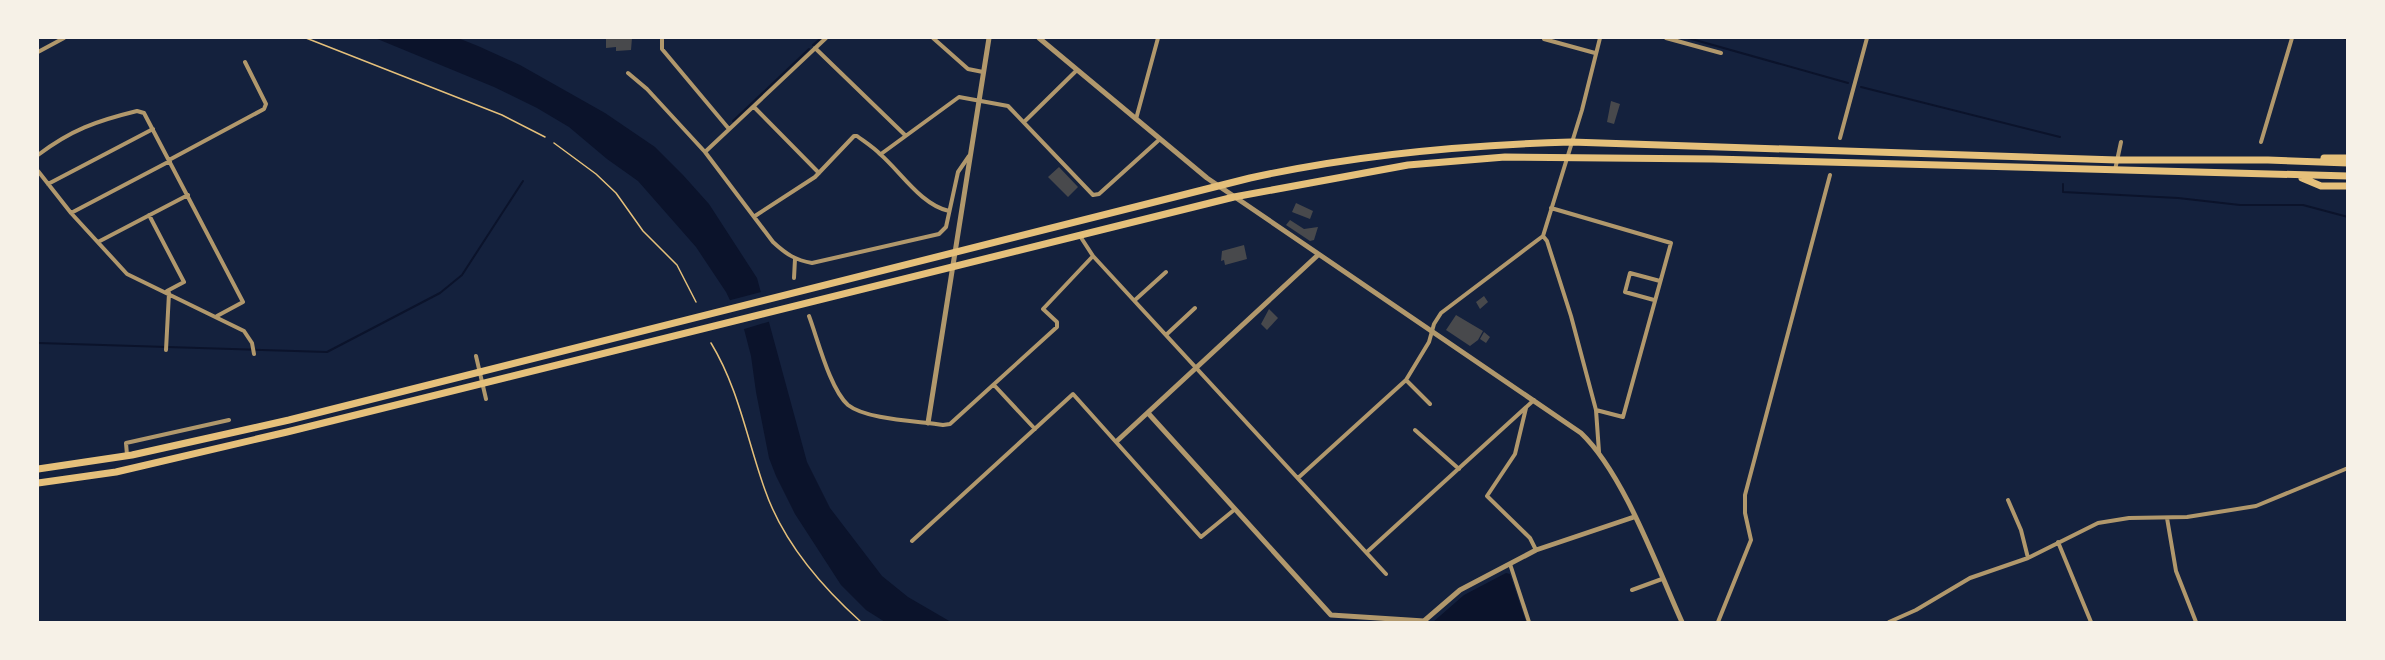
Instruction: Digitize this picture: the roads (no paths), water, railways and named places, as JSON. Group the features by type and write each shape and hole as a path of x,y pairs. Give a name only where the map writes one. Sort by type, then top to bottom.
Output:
{"highway":[{"path":"38,469 127,456 278,423 1219,186 1287,171 1395,156 1508,144 1571,142 2117,160 2348,158"},
{"path":"38,483 155,463 483,384 1234,197 1408,165 1495,158 1713,159 2296,177 2348,176"},
{"path":"2268,160 2348,164"},
{"path":"2296,177 2321,186 2348,186"}],"street":[{"path":"38,52 64,38"},
{"path":"662,38 662,49 729,129"},
{"path":"705,152 826,38"},
{"path":"933,38 968,69 983,72"},
{"path":"928,423 989,38"},
{"path":"1040,38 1136,120 1234,197 1581,433 1599,452 1634,516 1682,622"},
{"path":"1136,120 1158,38"},
{"path":"1298,478 1406,380 1429,342 1441,313 1543,236 1565,158 1582,110 1600,38"},
{"path":"1666,38 1721,53"},
{"path":"1840,138 1867,38"},
{"path":"2261,142 2292,38"},
{"path":"1544,39 1595,53"},
{"path":"815,48 905,135"},
{"path":"71,213 264,109 266,105 245,62"},
{"path":"1024,122 1077,70"},
{"path":"628,73 647,89 705,152 773,242 795,260 812,263 930,238 946,227 958,172 970,154"},
{"path":"880,154 956,99 978,99 1008,106 1093,195 1099,194 1160,139"},
{"path":"754,107 819,173"},
{"path":"38,155 60,139 86,125 137,111 144,113 243,302 217,316"},
{"path":"48,184 153,129"},
{"path":"755,216 819,173 854,136 880,154 918,192 939,209 949,212"},
{"path":"2115,171 2121,142"},
{"path":"38,171 71,213 127,274 244,331 254,348 254,354"},
{"path":"1718,622 1751,540 1744,513 1745,495 1830,175"},
{"path":"98,242 188,195"},
{"path":"1551,208 1671,243 1623,417 1596,410"},
{"path":"149,215 184,282 168,292"},
{"path":"1079,236 1093,256 1386,574"},
{"path":"1543,236 1547,241 1571,316 1596,410 1599,452"},
{"path":"1117,441 1318,255"},
{"path":"809,316 837,390 847,404 855,410 870,414 950,424 1057,327 1057,322 1043,309 1093,256"},
{"path":"794,278 795,260"},
{"path":"1135,300 1166,272"},
{"path":"1654,300 1625,292 1630,273 1660,281"},
{"path":"166,350 168,292"},
{"path":"1167,334 1195,308"},
{"path":"476,356 486,399"},
{"path":"1406,380 1430,404"},
{"path":"994,385 1035,429"},
{"path":"912,541 1073,394 1201,537 1234,510"},
{"path":"1367,552 1534,400"},
{"path":"1526,408 1515,454 1487,496 1530,538 1536,550"},
{"path":"1148,413 1328,613 1424,622 1460,590 1510,563 1536,550 1634,516"},
{"path":"127,456 126,443 229,420"},
{"path":"1415,430 1459,469"},
{"path":"1888,622 1916,610 1970,578 2028,558 2098,523 2129,518 2167,518 2256,506 2348,468"},
{"path":"2008,500 2021,530 2028,558"},
{"path":"2167,518 2176,571 2196,622"},
{"path":"2058,542 2091,622"},
{"path":"1510,563 1529,622"},
{"path":"1632,590 1662,579"}],"water":[{"path":"375,38 458,38 478,46 520,65 605,113 655,147 683,175 709,204 757,278 807,462 830,508 882,576 908,597 951,622 885,622 866,610 841,585 795,514 776,476 769,458 744,329 726,292 696,247 638,181 569,127 537,108 494,87"},
{"path":"1506,573 1510,574 1526,622 1433,622 1464,595"}],"waterway":[{"path":"813,45 821,38"},
{"path":"1688,38 1848,83"},
{"path":"2343,38 2348,40"},
{"path":"733,121 809,49"},
{"path":"1861,87 2060,137"},
{"path":"38,343 327,352 440,293 462,275 523,181"},
{"path":"2063,184 2063,192 2178,198 2240,205 2303,205 2348,217"}]}
